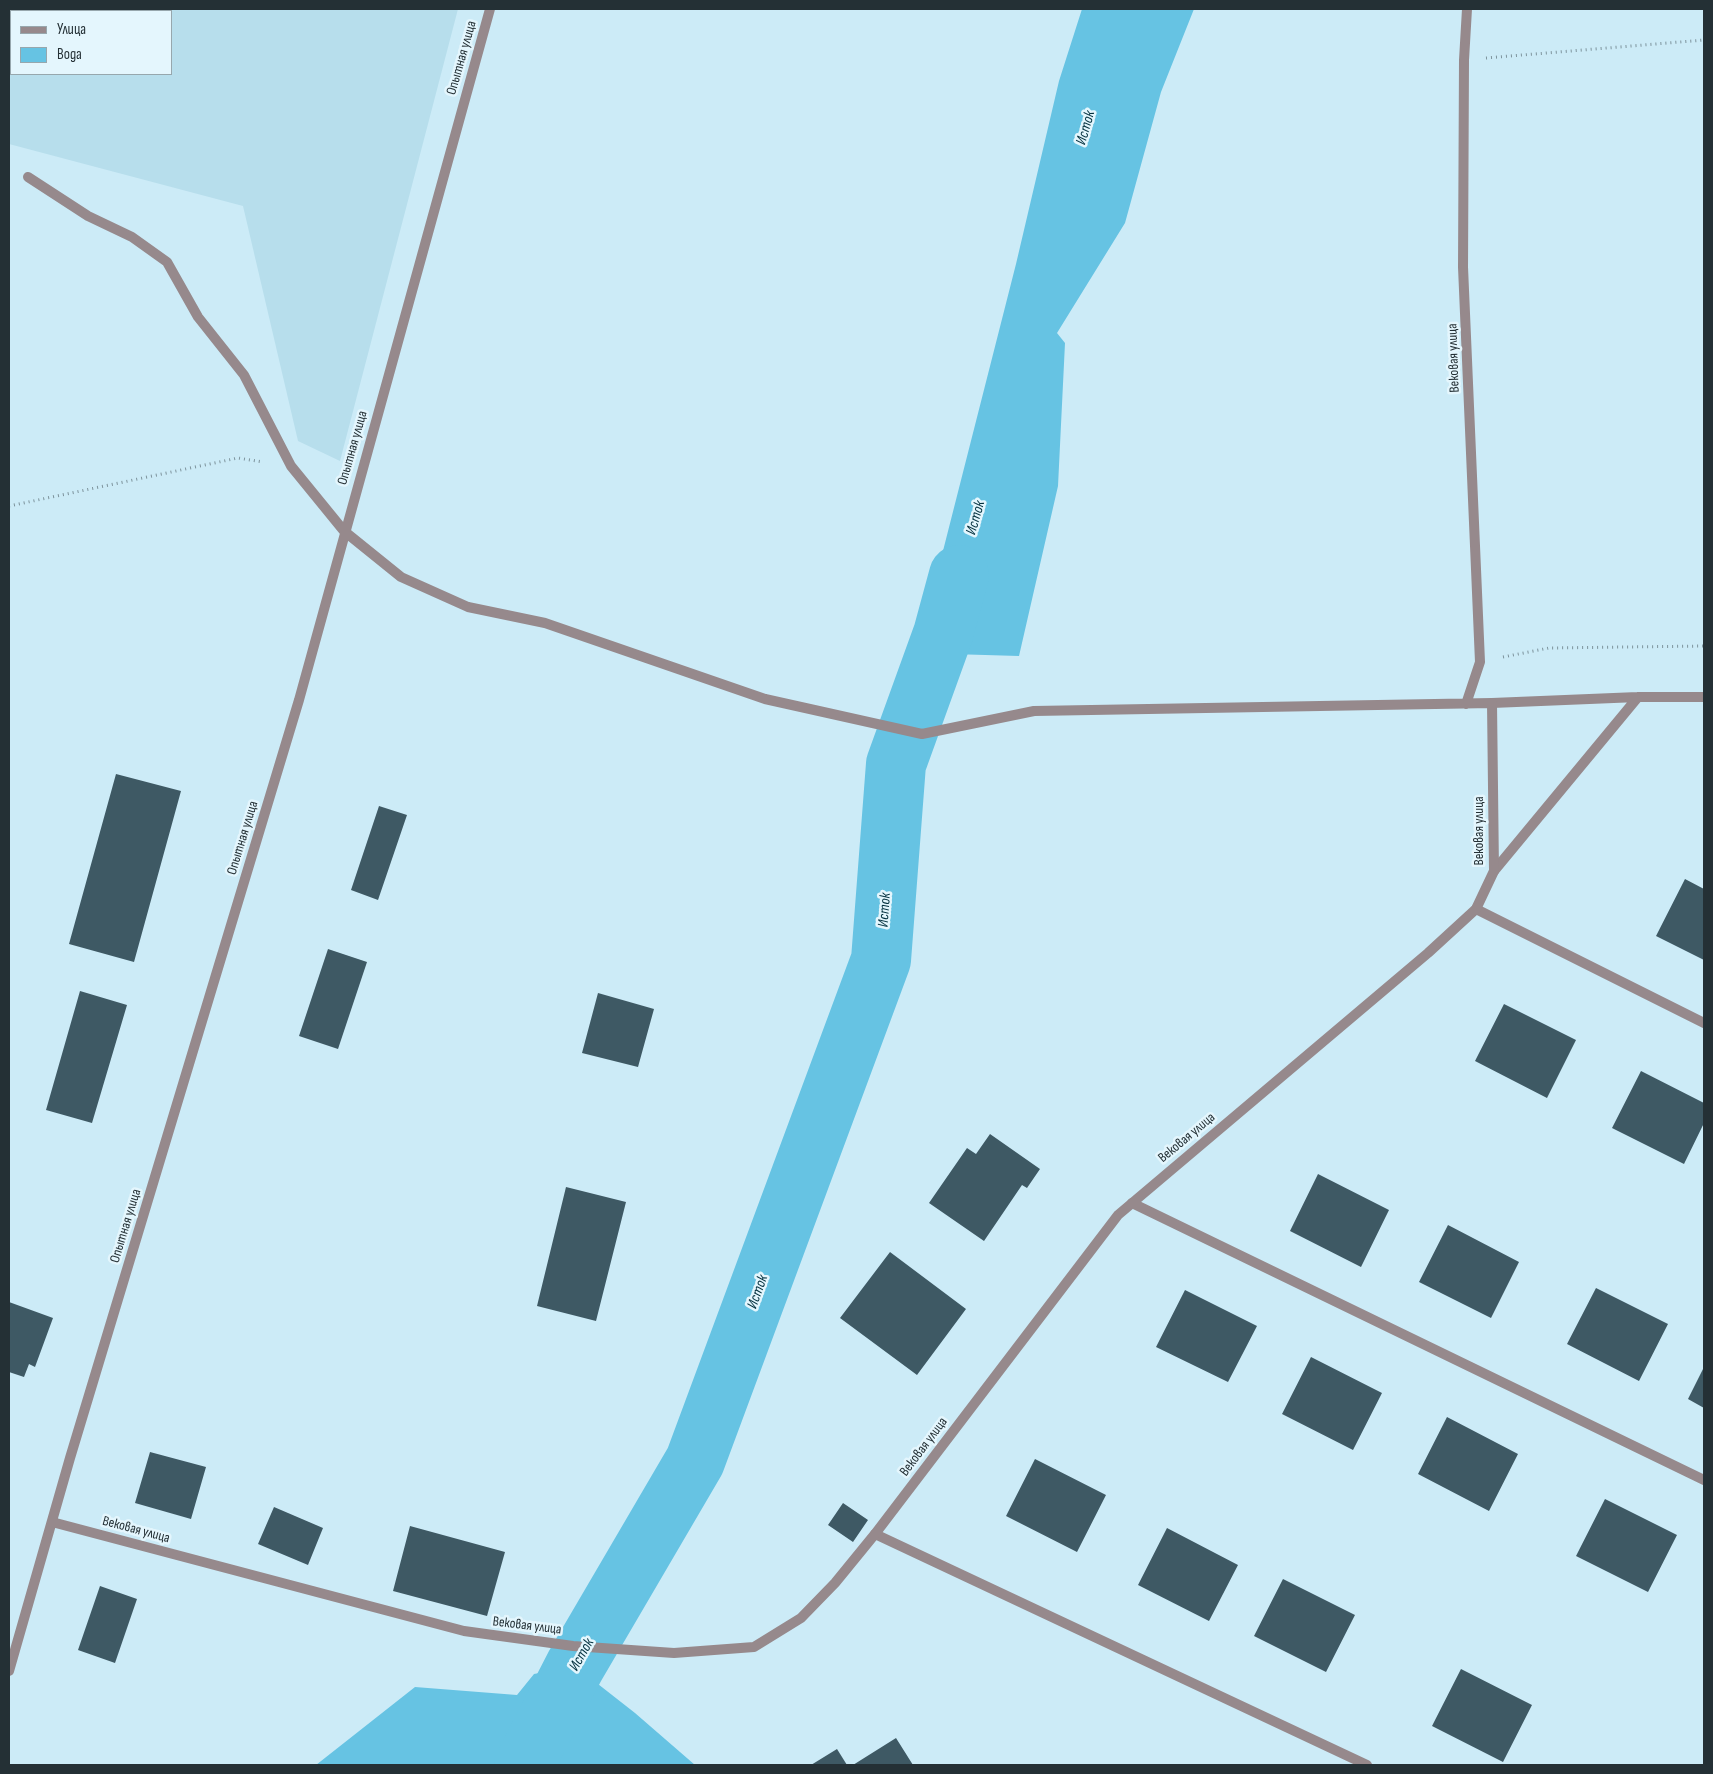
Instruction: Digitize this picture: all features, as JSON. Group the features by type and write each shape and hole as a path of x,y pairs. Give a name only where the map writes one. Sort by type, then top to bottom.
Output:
{"street":[{"name":"Опытная улица","path":"9,1671 296,709 490,9"},
{"name":"Вековая улица","path":"1466,704 1480,662 1463,267 1464,60 1467,9"},
{"path":"28,177 88,216 132,237 167,262 198,317 244,375 291,466 344,531 401,576 468,607 545,623 765,698 922,734 1034,711 1466,704 1638,697 1704,697"},
{"path":"1494,870 1638,697"},
{"name":"Вековая улица","path":"52,1522 464,1631 573,1646 607,1646 674,1653 754,1647 801,1618 835,1583 875,1534 1118,1215 1428,953 1476,909 1494,870 1492,703"},
{"path":"1476,909 1704,1023"},
{"path":"1132,1203 1704,1480"},
{"path":"875,1534 1367,1765"}],"path":[{"path":"1464,60 1704,40"},
{"path":"9,506 238,458 291,466"},
{"path":"1480,662 1548,648 1704,646"}],"shaded area":[{"path":"9,9 458,9 340,461 298,441 243,206 9,144"}],"water":[{"path":"1082,9 1194,9 1161,92 1125,223 1057,333 1065,343 1058,486 1019,656 917,653 1016,264 1059,81"},
{"path":"575,1666 635,1713 695,1765 316,1765 415,1687 517,1695 534,1674"}],"building":[{"path":"116,774 181,791 134,962 69,944"},
{"path":"379,806 407,815 378,900 351,890"},
{"path":"1685,879 1704,889 1704,960 1656,936"},
{"path":"328,949 367,962 338,1049 299,1036"},
{"path":"80,991 127,1005 92,1123 46,1110"},
{"path":"598,993 654,1009 638,1067 582,1053"},
{"path":"1504,1004 1576,1040 1547,1098 1475,1061"},
{"path":"1641,1071 1704,1103 1704,1123 1684,1164 1612,1128"},
{"path":"990,1134 1040,1169 1027,1188 1022,1185 984,1241 929,1203 967,1148 976,1154"},
{"path":"1318,1174 1389,1210 1361,1267 1290,1231"},
{"path":"566,1187 626,1202 596,1321 537,1306"},
{"path":"1448,1225 1519,1262 1491,1318 1419,1282"},
{"path":"890,1252 966,1309 917,1375 840,1318"},
{"path":"1596,1288 1668,1324 1639,1381 1567,1344"},
{"path":"1185,1290 1257,1326 1228,1382 1156,1347"},
{"path":"9,1302 53,1318 35,1367 29,1364 24,1377 9,1372"},
{"path":"1311,1357 1382,1393 1353,1450 1282,1414"},
{"path":"1704,1367 1704,1408 1688,1399"},
{"path":"1447,1417 1518,1454 1489,1511 1418,1474"},
{"path":"150,1452 206,1467 191,1519 135,1503"},
{"path":"1035,1459 1106,1495 1077,1552 1006,1516"},
{"path":"1605,1499 1677,1535 1648,1592 1576,1556"},
{"path":"843,1503 868,1520 853,1542 828,1525"},
{"path":"274,1507 323,1528 308,1565 258,1544"},
{"path":"410,1526 505,1552 487,1616 393,1591"},
{"path":"1167,1528 1238,1565 1209,1621 1138,1585"},
{"path":"1283,1579 1355,1615 1326,1672 1254,1636"},
{"path":"100,1586 137,1599 115,1663 78,1650"},
{"path":"1461,1669 1532,1705 1503,1762 1432,1726"},
{"path":"896,1738 913,1765 853,1765"},
{"path":"837,1749 847,1765 811,1765"}],"waterway":[{"name":"Исток","path":"524,1765 575,1666 695,1461 881,960 896,764 943,634 959,575"}]}
